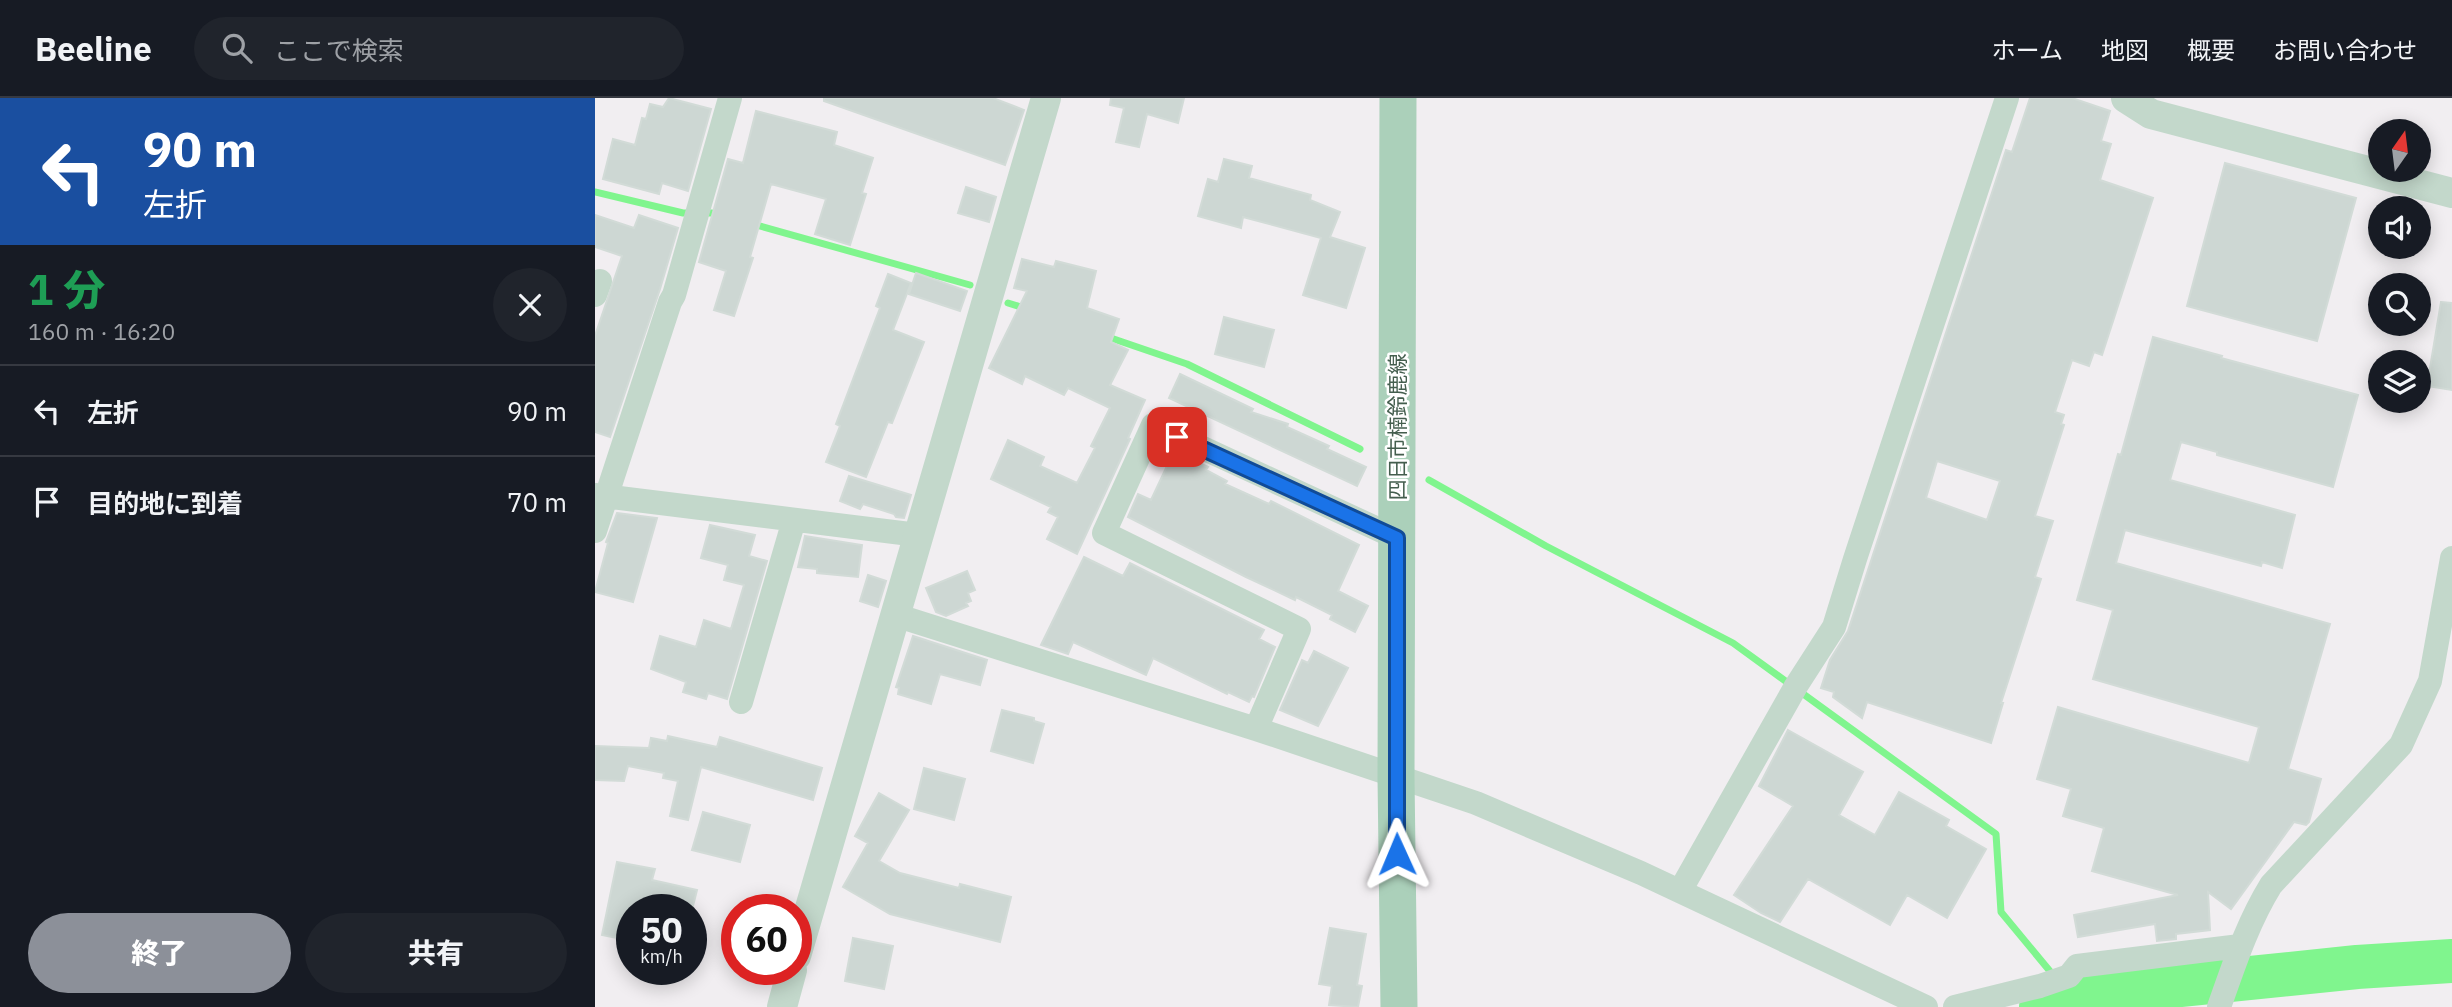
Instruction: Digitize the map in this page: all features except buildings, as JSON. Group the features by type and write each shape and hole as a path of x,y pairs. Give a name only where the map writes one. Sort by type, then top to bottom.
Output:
{"main road":[{"name":"四日市楠鈴鹿線","path":"1398,98 1396,777 1399,1007"}],"street":[{"path":"595,531 600,496 674,295 730,98"},
{"path":"812,901 1047,98"},
{"path":"1680,891 1793,692 1834,627 1854,559 2007,98"},
{"path":"2126,98 2151,114 2452,193"},
{"path":"1256,729 1299,629 1104,533 1153,425 1397,538"},
{"path":"600,496 918,535"},
{"path":"741,702 795,520"},
{"path":"2218,1007 2254,911 2271,885 2401,745 2430,681 2452,558"},
{"path":"895,615 1256,729 1476,803 1680,891 1926,1007"},
{"path":"1955,1007 2057,980 2077,967 2238,953"},
{"path":"782,1007 788,985"}],"waterway":[{"path":"595,192 683,213 712,213 721,216"},
{"path":"753,224 970,285"},
{"path":"1008,303 1027,309"},
{"path":"1105,336 1187,364 1360,449"},
{"path":"1429,480 1546,546 1733,643 1996,834 2001,912 2073,999"},
{"path":"2041,1007 2113,992 2357,967 2452,961"}],"route":[{"path":"1177,437 1397,538 1397,854"}]}
